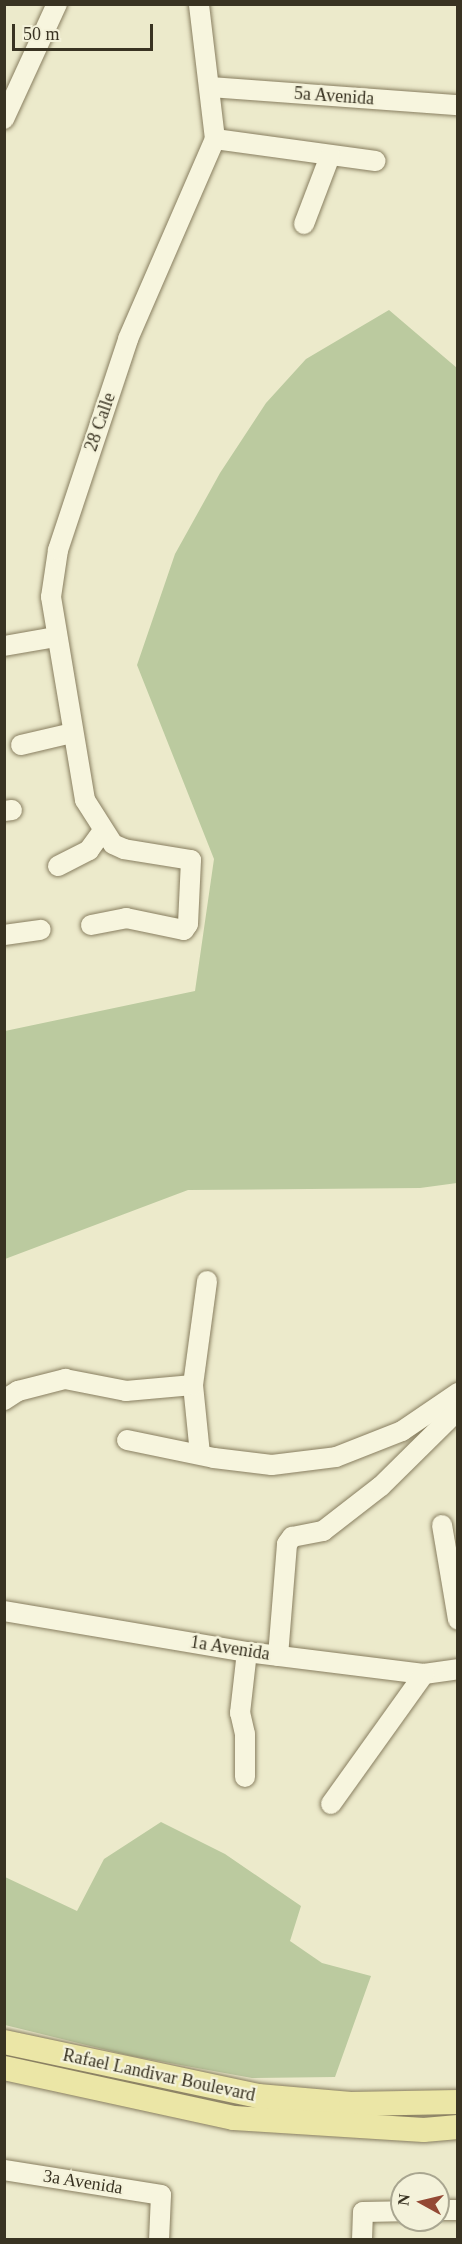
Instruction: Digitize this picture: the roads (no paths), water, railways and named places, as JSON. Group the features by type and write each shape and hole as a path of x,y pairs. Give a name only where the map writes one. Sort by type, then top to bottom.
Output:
{"main road":[{"name":"Rafael Landivar Boulevard","path":"4,2042 258,2096 351,2104 458,2102"},
{"name":"Rafael Landivar Boulevard","path":"4,2068 234,2118 424,2130 458,2127"}],"street":[{"path":"4,119 57,4"},
{"name":"28 Calle","path":"107,838 85,800 51,597 58,550 128,339 215,139 199,4"},
{"name":"5a Avenida","path":"210,87 458,105"},
{"path":"215,139 375,161"},
{"path":"304,224 330,156"},
{"path":"4,646 56,637"},
{"path":"21,745 72,733"},
{"path":"58,866 107,838 124,849 191,860 188,924 184,930 119,918 90,925"},
{"path":"4,935 40,930"},
{"path":"200,1454 194,1385 207,1281"},
{"path":"4,1400 18,1391 65,1379 126,1391 194,1385"},
{"path":"128,1440 272,1465 336,1457 402,1431 458,1393"},
{"path":"278,1656 287,1544 292,1537 323,1531 331,1525 381,1486 458,1410"},
{"path":"442,1525 458,1620"},
{"name":"1a Avenida","path":"4,1611 278,1656 424,1674 458,1669"},
{"path":"245,1777 245,1734 240,1713 247,1652"},
{"path":"331,1804 424,1674"},
{"name":"3a Avenida","path":"4,2170 161,2195 159,2240"},
{"path":"362,2240 363,2212 390,2211"}]}
